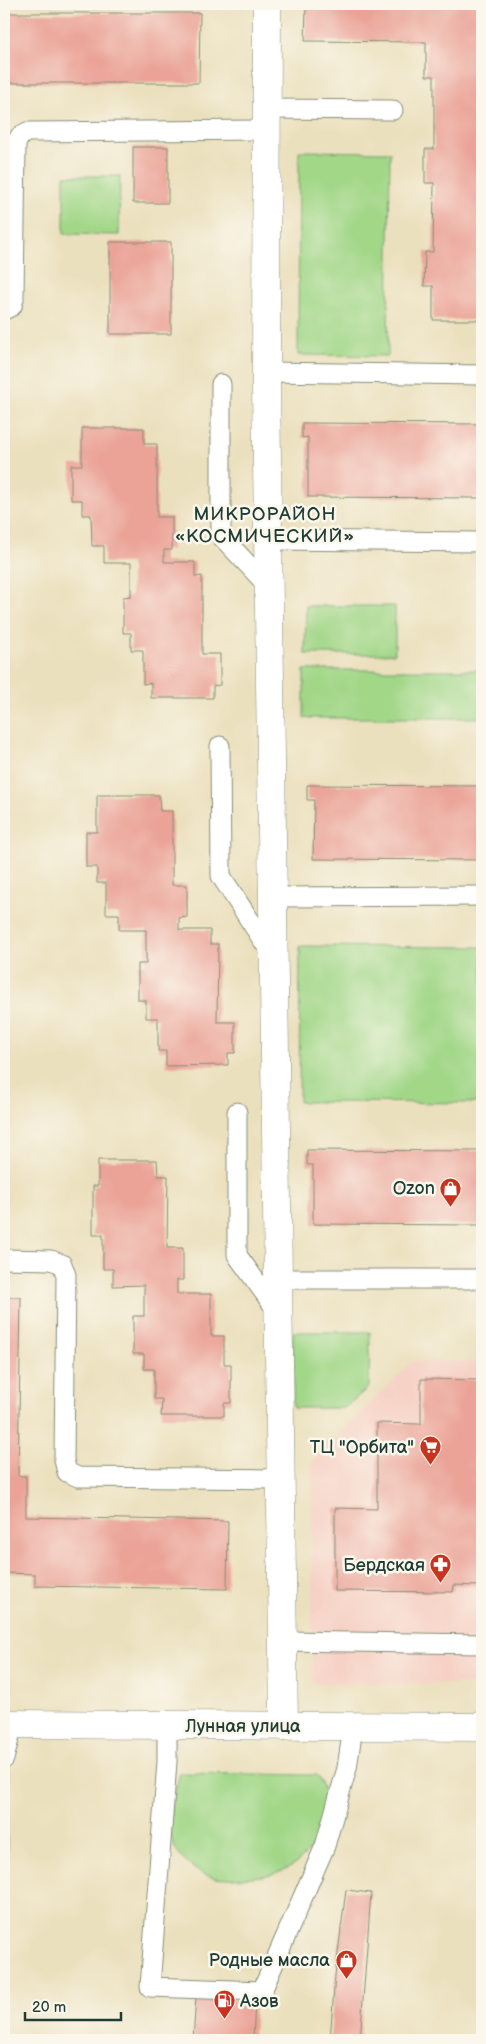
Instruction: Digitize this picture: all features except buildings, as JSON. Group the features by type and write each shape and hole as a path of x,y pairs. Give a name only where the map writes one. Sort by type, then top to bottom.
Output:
{"street":[{"path":"267,4 266,372 284,1726"},
{"name":"Лунная улица","path":"8,1724 482,1727"}],"lane":[{"path":"4,310 12,306 14,299 16,144 20,136 27,132 267,120 393,110"},
{"path":"266,372 482,375"},
{"path":"221,384 221,536 269,587"},
{"path":"269,540 482,542"},
{"path":"220,746 221,876 274,957"},
{"path":"273,897 482,896"},
{"path":"237,1112 237,1255 278,1312"},
{"path":"4,1259 51,1260 62,1264 66,1275 64,1460 67,1472 78,1477 281,1479"},
{"path":"278,1279 482,1279"},
{"path":"283,1642 482,1644"},
{"path":"4,1759 8,1724"},
{"path":"167,1725 167,1762 150,1987 262,1991 325,1846 347,1768 353,1726"}],"shaded area":[{"path":"413,1361 482,1362 482,1684 312,1683 312,1460"}],"green space":[{"path":"299,151 390,152 388,356 298,355"},
{"path":"64,176 120,176 119,235 64,234"},
{"path":"306,606 395,606 395,654 305,654"},
{"path":"304,670 482,670 482,718 304,718"},
{"path":"300,946 482,947 482,1103 299,1102"},
{"path":"293,1332 370,1332 369,1387 344,1408 293,1408"},
{"path":"4,1753 9,1753 4,1982"},
{"path":"180,1773 317,1775 324,1791 325,1801 321,1823 314,1842 298,1862 272,1874 220,1879 196,1870 178,1853 171,1838 170,1816"}],"place":[{"name":"Ozon","path":"451,1207"},
{"name":"ТЦ \"Орбита\"","path":"430,1466"},
{"name":"Бердская","path":"441,1584"},
{"name":"Родные масла","path":"346,1979"},
{"name":"Азов","path":"224,2020"}],"district":[{"name":"МИКРОРАЙОН «КОСМИЧЕСКИЙ»","path":"265,525"}]}
